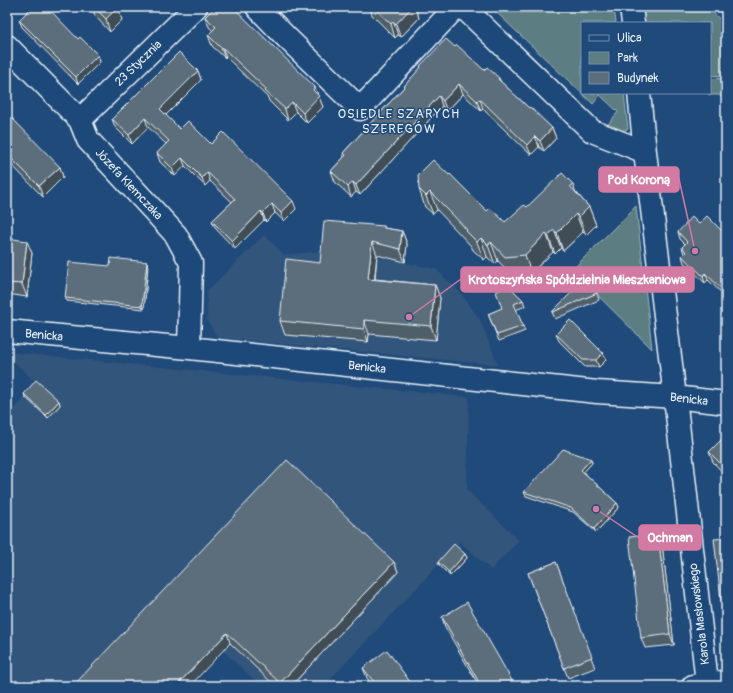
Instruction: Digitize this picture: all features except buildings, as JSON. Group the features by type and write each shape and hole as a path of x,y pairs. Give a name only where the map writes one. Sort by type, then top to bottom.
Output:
{"street":[{"name":"23 Stycznia","path":"80,120 196,7"},
{"path":"257,7 290,42 360,110 456,7"},
{"path":"463,7 592,131 645,152"},
{"path":"631,7 632,22"},
{"name":"Józefa Klemczaka","path":"7,46 80,120 88,140 176,235 191,263 189,348"},
{"name":"Karola Masłowskiego","path":"639,94 709,684"},
{"name":"Benicka","path":"7,332 189,348 597,392 674,397 726,403"}],"shaded area":[{"path":"264,235 284,255 324,251 377,257 436,269 460,292 480,320 498,365 218,338 207,321 207,291"},
{"path":"7,352 469,397 467,490 519,540 491,570 460,542 324,686 261,686 223,651 190,686 7,686 7,417 37,384 7,355"}],"green space":[{"path":"492,7 614,7 616,22 581,22 581,93"},
{"path":"642,7 707,7 726,25 726,75 711,76 711,22 644,22"},
{"path":"726,78 726,100 719,95 708,94 711,94 711,79"},
{"path":"582,94 624,94 628,129 619,131 607,126 618,112 600,95 593,104"},
{"path":"636,206 652,349 572,270"}],"place":[{"name":"Pod Koroną","path":"695,251"},
{"name":"Krotoszyńska Spółdzielnia Mieszkaniowa","path":"409,317"},
{"name":"Ochman","path":"596,509"}],"district":[{"name":"OSIEDLE SZARYCH SZEREGÓW","path":"399,120"}]}
